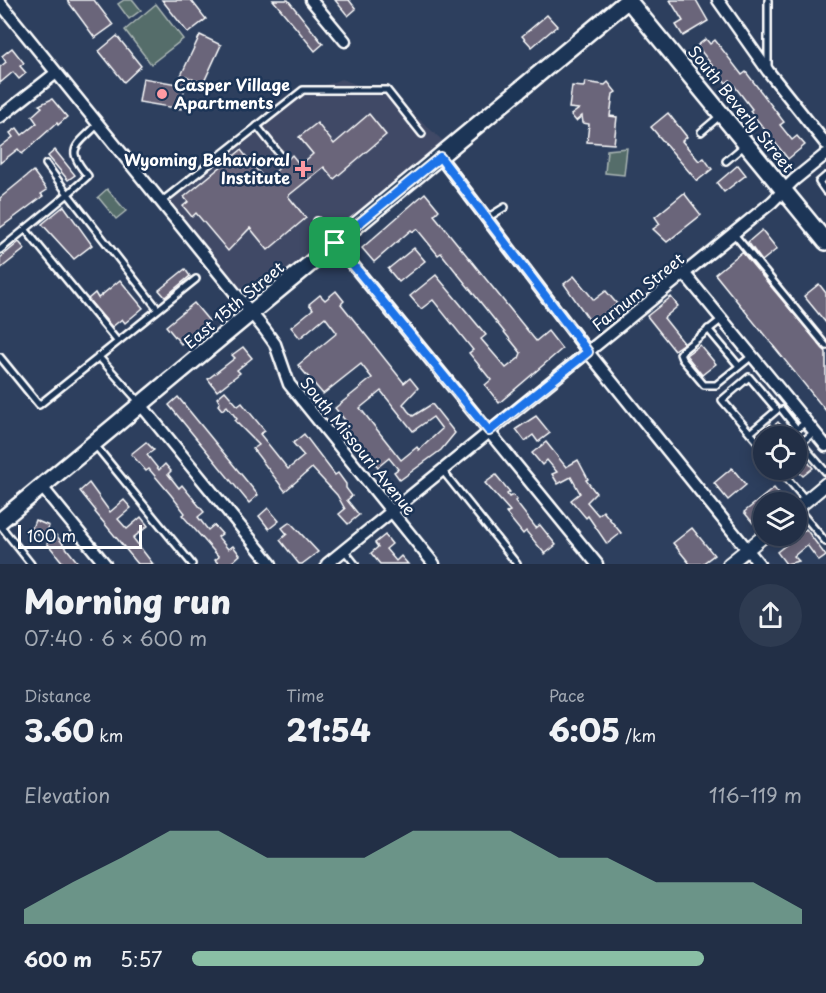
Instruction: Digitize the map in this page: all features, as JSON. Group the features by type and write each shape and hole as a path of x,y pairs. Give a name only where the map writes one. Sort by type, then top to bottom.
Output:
{"main road":[{"name":"South Beverly Street","path":"628,0 826,242"},
{"name":"East 15th Street","path":"0,523 628,0"}],"street":[{"path":"311,0 345,42"},
{"path":"718,0 768,71 826,144"},
{"name":"South Missouri Avenue","path":"0,3 275,344 289,384 434,564"},
{"path":"0,117 56,73"},
{"name":"Farnum Street","path":"327,564 734,233 826,154"},
{"path":"440,157 588,352 759,564"},
{"path":"335,243 597,564"},
{"path":"684,273 752,356 783,408 806,422 826,446"},
{"path":"141,405 265,562"},
{"path":"807,500 826,484"},
{"path":"42,487 105,564"},
{"path":"729,564 753,544"}],"lane":[{"path":"768,0 768,71"},
{"path":"160,202 303,90 387,90 422,134"},
{"path":"701,132 722,114"},
{"path":"0,250 88,176 75,161 74,151 80,141 98,124"},
{"path":"257,126 281,156"},
{"path":"726,161 747,144"},
{"path":"46,164 157,308"},
{"path":"826,176 819,182 826,192"},
{"path":"486,219 505,207"},
{"path":"317,221 335,243"},
{"path":"25,229 117,340"},
{"path":"734,233 826,346"},
{"path":"0,357 39,405 117,340 196,279"},
{"path":"722,319 683,350 682,359 704,385 709,387 716,385 752,356"},
{"path":"708,329 738,366"},
{"path":"98,356 141,405"},
{"path":"750,433 783,408 749,377 722,400 750,433 753,436"},
{"path":"814,432 801,443 826,472"},
{"path":"94,444 192,564"},
{"path":"442,470 517,564"},
{"path":"807,516 826,542"},
{"path":"0,523 31,564"},
{"path":"344,550 355,564"}],"shaded area":[{"name":"Wyoming Behavioral Institute","path":"342,79 399,101 443,141 250,302 162,198 280,101"}],"green space":[{"path":"124,0 133,0 141,10 129,19 118,4"},
{"path":"156,4 183,39 151,64 125,30"},
{"path":"627,148 624,175 605,173 607,150"},
{"path":"107,189 126,211 116,219 98,197"}],"building":[{"path":"67,0 94,0 113,25 95,38"},
{"name":"Casper Village Apartments","path":"162,0 191,0 206,19 188,33"},
{"path":"273,0 288,0 323,44 315,51"},
{"path":"335,0 349,0 356,9 348,16"},
{"path":"670,0 696,0 708,21 683,36 676,25 683,21"},
{"path":"547,15 557,26 532,47 522,36"},
{"path":"200,35 221,45 203,84 186,76 181,109 139,102 143,78 177,84"},
{"name":"Casper Village Apartments","path":"117,36 141,66 124,82 99,51"},
{"path":"706,39 710,44 715,40 742,75 746,72 784,122 780,125 792,140 797,136 805,145 788,159 750,111 752,109 730,80 726,83 697,46"},
{"path":"12,48 24,63 20,66 26,73 19,79 13,72 0,83 0,67 6,62 2,56"},
{"path":"585,82 605,85 608,82 616,92 613,94 610,116 617,117 614,144 587,142 589,124 583,123 582,116 576,121 571,115 579,109 569,108 572,86 584,87"},
{"path":"52,99 67,117 22,154 18,149 0,163 0,147 13,137 10,133 17,128 22,135 37,123 32,116 42,107 39,105"},
{"path":"668,113 687,137 682,141 699,161 704,158 712,169 697,181 651,127"},
{"path":"369,114 386,135 334,179 324,167 288,196 306,218 268,250 250,228 228,251 196,213 192,217 183,206 188,202 184,197 241,150 266,181 292,155 300,165 313,154 299,137 317,123 334,144"},
{"path":"55,150 75,175 68,180 48,156"},
{"path":"738,165 746,175 724,192 717,183"},
{"path":"33,171 47,190 41,194 43,196 0,228 0,198"},
{"path":"425,193 439,210 434,215 536,341 548,331 562,349 499,403 485,385 491,380 469,353 473,350 433,300 421,309 410,296 436,275 486,335 481,339 506,368 519,358 521,353 441,253 438,255 417,229 413,232 411,230 374,262 362,248"},
{"path":"684,193 701,215 667,242 653,229 660,224 655,217"},
{"path":"64,206 92,245 74,259 42,224"},
{"path":"762,230 777,249 762,261 748,242"},
{"path":"19,242 25,249 0,269 0,258"},
{"path":"414,248 425,261 399,282 388,269"},
{"path":"742,252 826,352 826,411 715,274"},
{"path":"185,269 190,276 165,297 159,290"},
{"path":"574,276 594,300 606,291 617,304 592,324 564,284"},
{"path":"120,280 143,308 125,323 122,319 112,327 88,299 95,293 98,298"},
{"path":"819,284 826,293 826,323 804,296"},
{"path":"336,291 344,301 341,304 404,383 410,378 418,388 403,404 408,411 413,416 432,404 455,433 441,450 400,480 394,472 398,469 389,458 378,467 345,427 349,425 335,408 372,378 361,364 323,394 298,365 337,333 325,317 300,338 291,327 313,309 309,304 320,295 325,300","holes":["381,391 413,431 433,417 442,429 419,450 417,447 401,460 360,408"]},
{"path":"671,297 678,306 664,318 684,343 674,350 647,316"},
{"path":"194,303 209,321 181,344 166,326"},
{"path":"700,345 716,364 702,375 686,355"},
{"path":"243,347 252,358 237,370 240,373 217,391 208,379 235,358 232,355"},
{"path":"225,391 238,406 242,403 265,431 260,434 288,469 304,456 293,443 304,434 335,475 338,473 346,484 352,496 347,500 359,515 348,524 339,514 345,509 337,495 312,468 285,491 253,449 259,445 235,421 237,419 227,406 222,410 218,405 220,403 217,398"},
{"path":"178,397 258,495 249,503 169,405"},
{"path":"536,416 550,433 538,442 533,435 525,441 516,429"},
{"path":"146,442 154,450 147,455 159,470 165,464 171,471 168,474 179,488 182,485 204,512 198,517 208,530 214,525 222,534 218,537 228,549 233,546 240,555 230,564 219,564 215,560 219,557 182,515 185,513 171,495 149,469 146,471 131,454"},
{"path":"546,442 566,467 578,460 588,479 586,480 596,493 587,502 598,515 603,511 621,533 607,544 588,516 586,518 571,500 580,493 571,477 558,484 552,474 557,472 547,460 542,465 532,453"},
{"path":"807,461 813,468 807,473"},
{"path":"732,468 746,485 728,500 714,483"},
{"path":"496,475 510,492 507,494 509,497 513,495 536,528 540,525 556,545 545,554 526,531 523,534 506,513 510,511 485,483"},
{"path":"89,483 110,512 124,500 131,508 118,519 127,529 141,517 148,526 133,538 153,564 138,564 95,512 80,491"},
{"path":"753,505 753,523 744,512"},
{"path":"268,508 279,521 269,529 259,516"},
{"path":"35,520 49,526 45,537 31,531"},
{"path":"290,522 318,552 302,564 299,564 280,540 287,534 282,528"},
{"path":"692,528 714,555 702,564 690,564 673,543"},
{"path":"807,530 826,556 819,561 807,545"},
{"path":"56,535 79,564 64,564 47,543"},
{"path":"385,535 392,544 386,549 396,561 401,556 408,564 380,564 371,553 378,547 375,543"},
{"path":"785,546 806,546 794,556 799,561 786,564 777,552"}],"place":[{"name":"Casper Village Apartments","path":"162,94"},
{"name":"Wyoming Behavioral Institute","path":"303,169"}],"route":[{"path":"440,157 588,352 489,431 335,243 440,157"}]}
